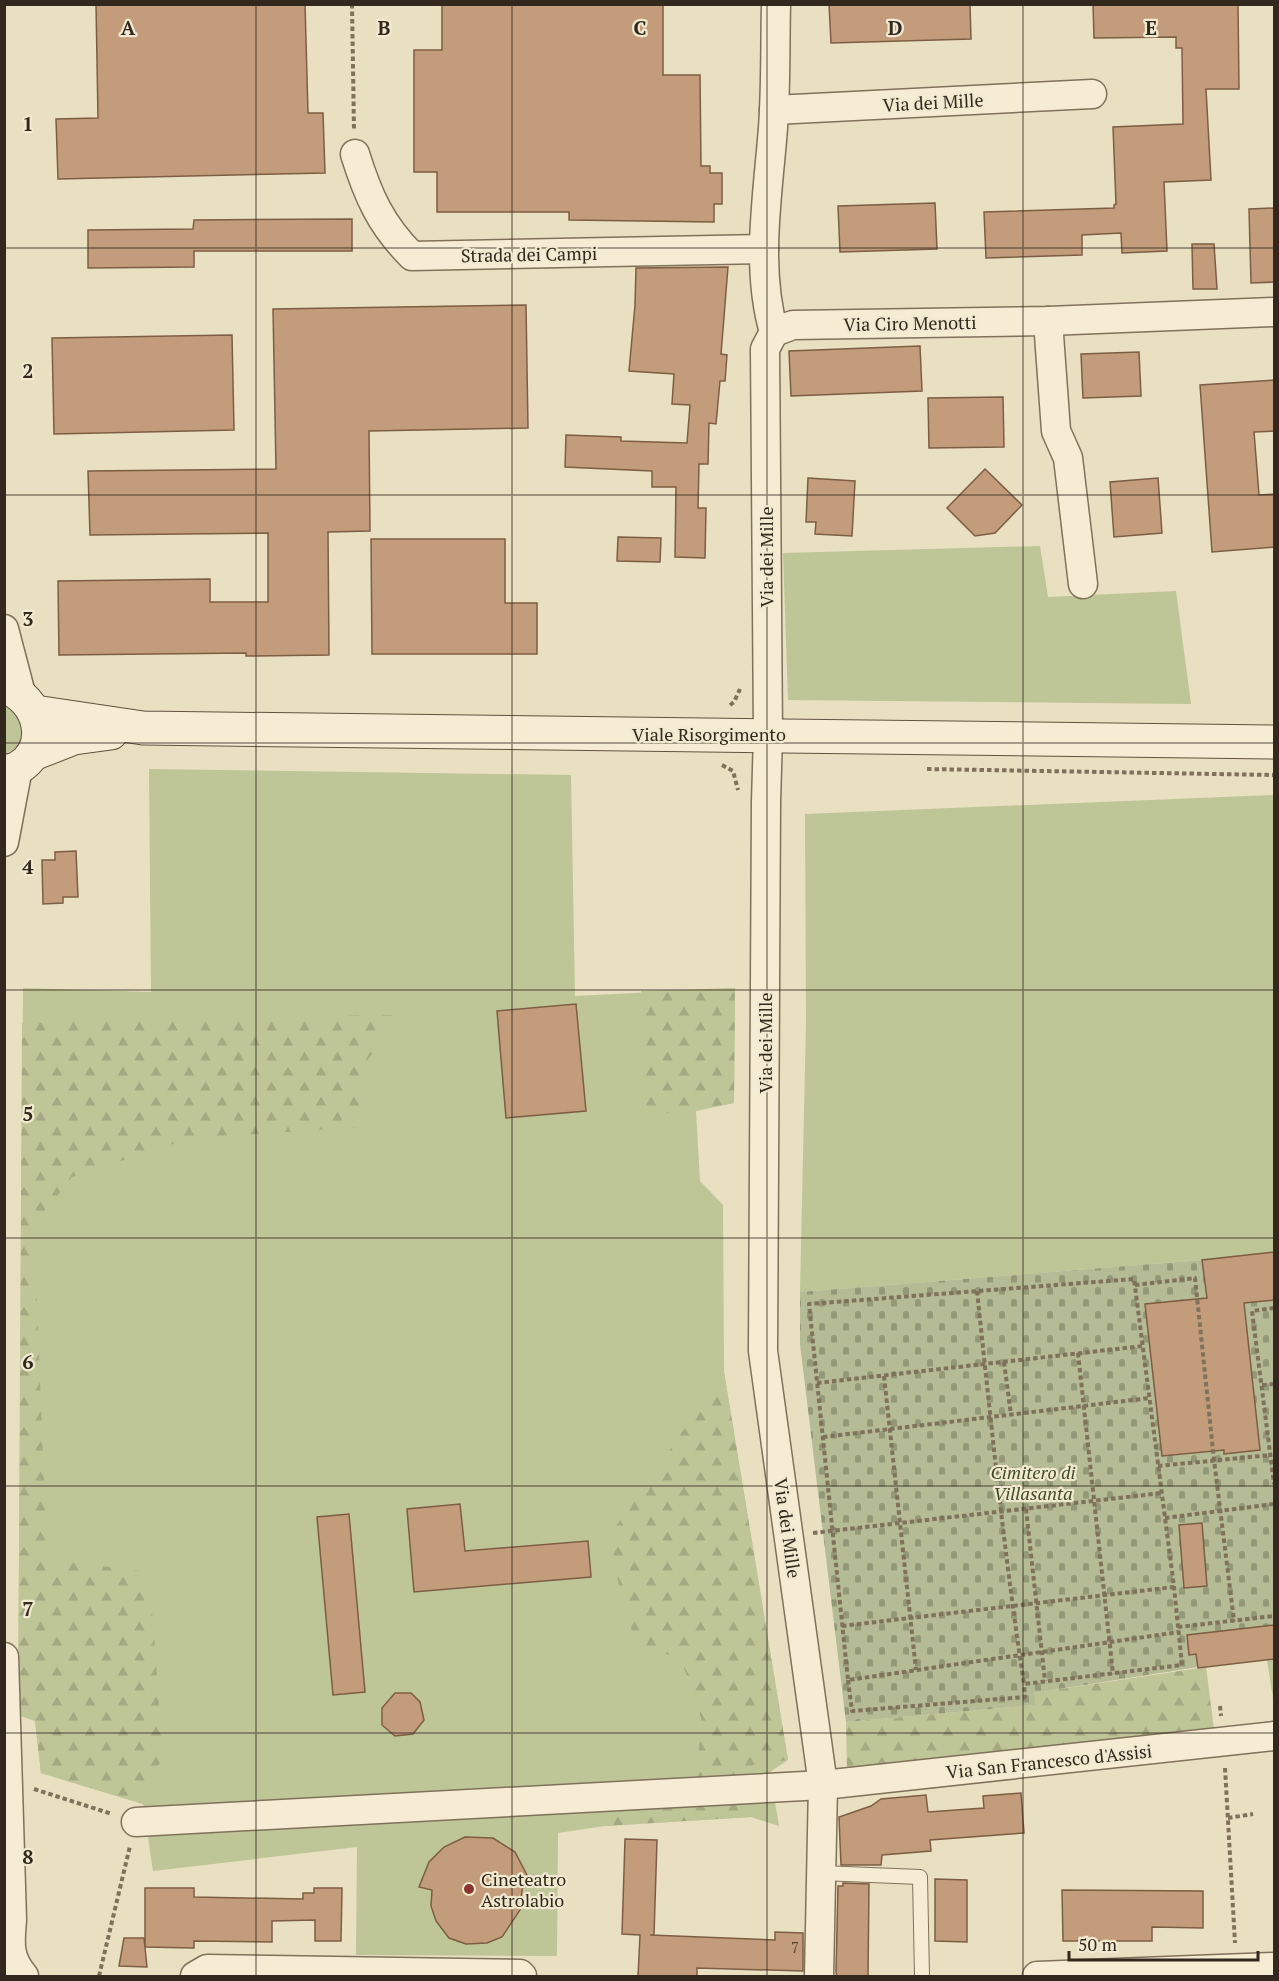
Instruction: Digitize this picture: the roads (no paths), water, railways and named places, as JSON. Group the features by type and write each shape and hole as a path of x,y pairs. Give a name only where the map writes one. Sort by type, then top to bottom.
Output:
{"street":[{"path":"774,332 767,307 764,249 774,110 776,4"},
{"name":"Via dei Mille","path":"774,110 1092,94"},
{"name":"Strada dei Campi","path":"355,154 363,182 378,214 394,238 412,256 764,249"},
{"name":"Via Ciro Menotti","path":"774,332 792,325 1048,321 1275,312"},
{"path":"1048,321 1056,431 1068,458 1083,584"},
{"name":"Via dei Mille","path":"774,332 765,349 768,735 763,1351 823,1785 819,1977"},
{"path":"4,629 20,698 39,732 18,764 4,842"},
{"name":"Viale Risorgimento","path":"20,698 143,729"},
{"name":"Viale Risorgimento","path":"18,764 74,738 143,729 1275,742"},
{"path":"4,1657 12,1920 9,1948 17,1968 24,1977"},
{"name":"Via San Francesco d'Assisi","path":"136,1822 823,1785 1275,1736"},
{"path":"1037,1977 1275,1967"},
{"path":"195,1977 207,1969 520,1974 522,1977"}],"lane":[{"path":"821,1873 920,1877 922,1977"}],"place":[{"name":"Cineteatro Astrolabio","path":"469,1889"}],"park label":[{"name":"Cimitero di Villasanta","path":"1033,1482"}]}
